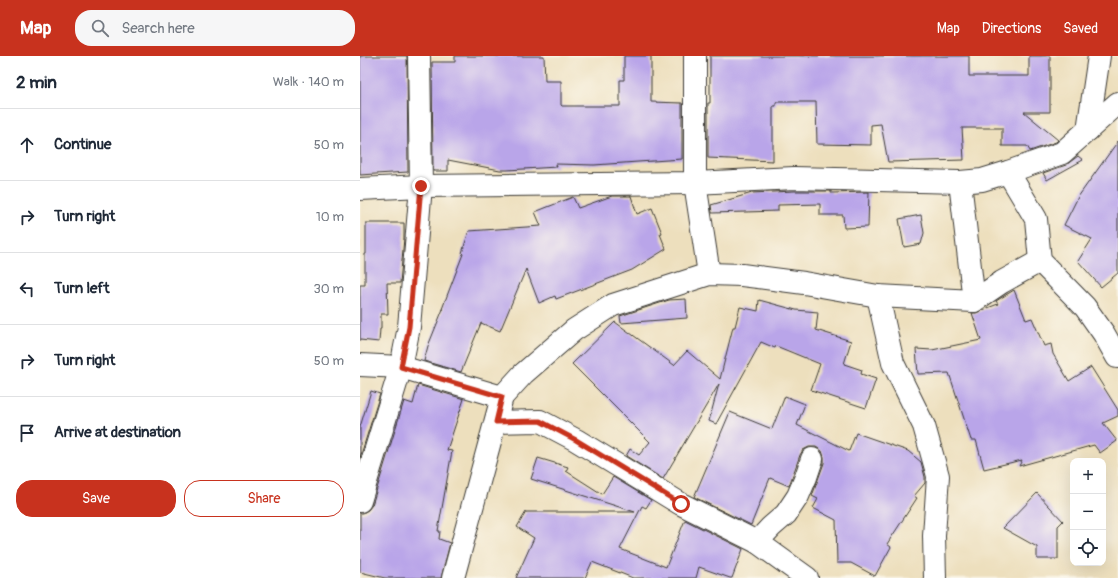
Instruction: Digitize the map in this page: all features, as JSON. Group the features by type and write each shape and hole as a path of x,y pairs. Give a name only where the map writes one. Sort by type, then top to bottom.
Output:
{"street":[{"path":"360,501 401,367 409,327 421,186 419,56"},
{"path":"695,56 695,183 710,274"},
{"path":"1088,130 1099,62"},
{"path":"360,189 421,186 695,183 794,178 960,182 982,180 1062,153 1118,103"},
{"path":"1008,172 1036,219 1040,261 1086,307 1117,357"},
{"path":"960,182 974,301"},
{"path":"453,578 502,397 522,374 574,330 613,305 710,274 742,275 804,283 878,296 974,301 1002,282 1040,261"},
{"path":"878,296 894,363 924,426 938,476 934,536 935,578"},
{"path":"360,365 401,367 502,397"},
{"path":"496,422 540,421 576,440 681,504 758,542 807,578"},
{"path":"758,542 771,527 786,514 798,496 812,459"}],"building":[{"path":"360,56 407,56 408,172 360,175"},
{"path":"455,56 544,56 545,81 561,81 562,106 620,106 620,80 624,80 624,56 651,56 651,102 682,103 682,159 594,165 556,164 557,167 507,170 448,160 448,171 433,171 432,62 455,62"},
{"path":"710,56 969,56 969,76 1029,76 1029,56 1050,56 1050,112 1024,112 1058,140 1030,151 1027,146 1002,146 1002,128 962,128 964,160 888,162 881,124 871,125 871,145 817,144 816,102 776,102 776,106 773,106 773,161 708,158"},
{"path":"1118,141 1118,273 1101,287 1078,261 1092,239 1064,225 1078,197"},
{"path":"1078,156 1083,160 1047,180 1043,173 1066,165"},
{"path":"831,191 831,193 869,192 868,227 844,228 843,215 820,215 820,204 778,205 778,211 712,213 711,205 752,193"},
{"path":"612,196 631,196 637,214 652,208 662,233 660,234 666,249 632,270 556,299 555,296 539,303 526,269 500,331 481,323 461,372 424,361 428,346 463,254 462,253 469,231 541,226 535,212 573,197 578,208"},
{"path":"921,215 924,233 921,244 904,247 899,219"},
{"path":"366,223 404,223 400,283 387,283 388,314 381,314 379,342 360,340 360,285 365,285"},
{"path":"1014,290 1026,320 1032,318 1044,346 1051,344 1053,354 1069,381 1091,367 1118,410 1118,416 1103,423 1117,441 1100,453 1094,445 1019,466 1022,460 984,469 976,440 971,440 949,373 918,374 916,349 932,350 981,340 972,313 976,313 998,304 996,301"},
{"path":"686,299 687,318 621,323 620,316 669,300"},
{"path":"759,300 796,310 818,312 816,330 851,341 844,364 862,370 861,374 876,379 866,408 811,390 820,364 776,346 775,348 761,342 716,424 709,421 719,384 663,479 626,456 630,449 639,455 650,442 572,364 615,322 674,365 687,351 720,379 733,327 735,327 740,307 758,311"},
{"path":"418,385 464,399 447,450 452,451 438,531 440,531 439,539 450,543 441,578 385,578 360,572 360,513 368,510 372,505 404,401 413,404"},
{"path":"371,391 380,394 360,458 360,427"},
{"path":"785,396 805,404 797,425 849,451 856,433 908,451 921,462 925,483 914,496 917,498 887,544 891,547 875,576 851,563 837,563 836,520 813,508 818,499 812,496 824,463 822,451 816,447 809,447 803,450 789,486 770,478 751,525 694,497 730,412 772,429"},
{"path":"538,458 568,467 566,471 602,494 613,477 651,500 646,508 642,506 620,549 666,567 685,520 743,549 732,578 699,567 696,578 633,578 592,562 585,578 516,578 534,538 517,527 526,512 635,512 531,479"},
{"path":"1037,493 1063,521 1058,526 1058,559 1037,559 1037,547 1003,528"}],"route":[{"path":"421,186 409,327 401,367 502,397 496,422 540,421 576,440 681,504"}]}
